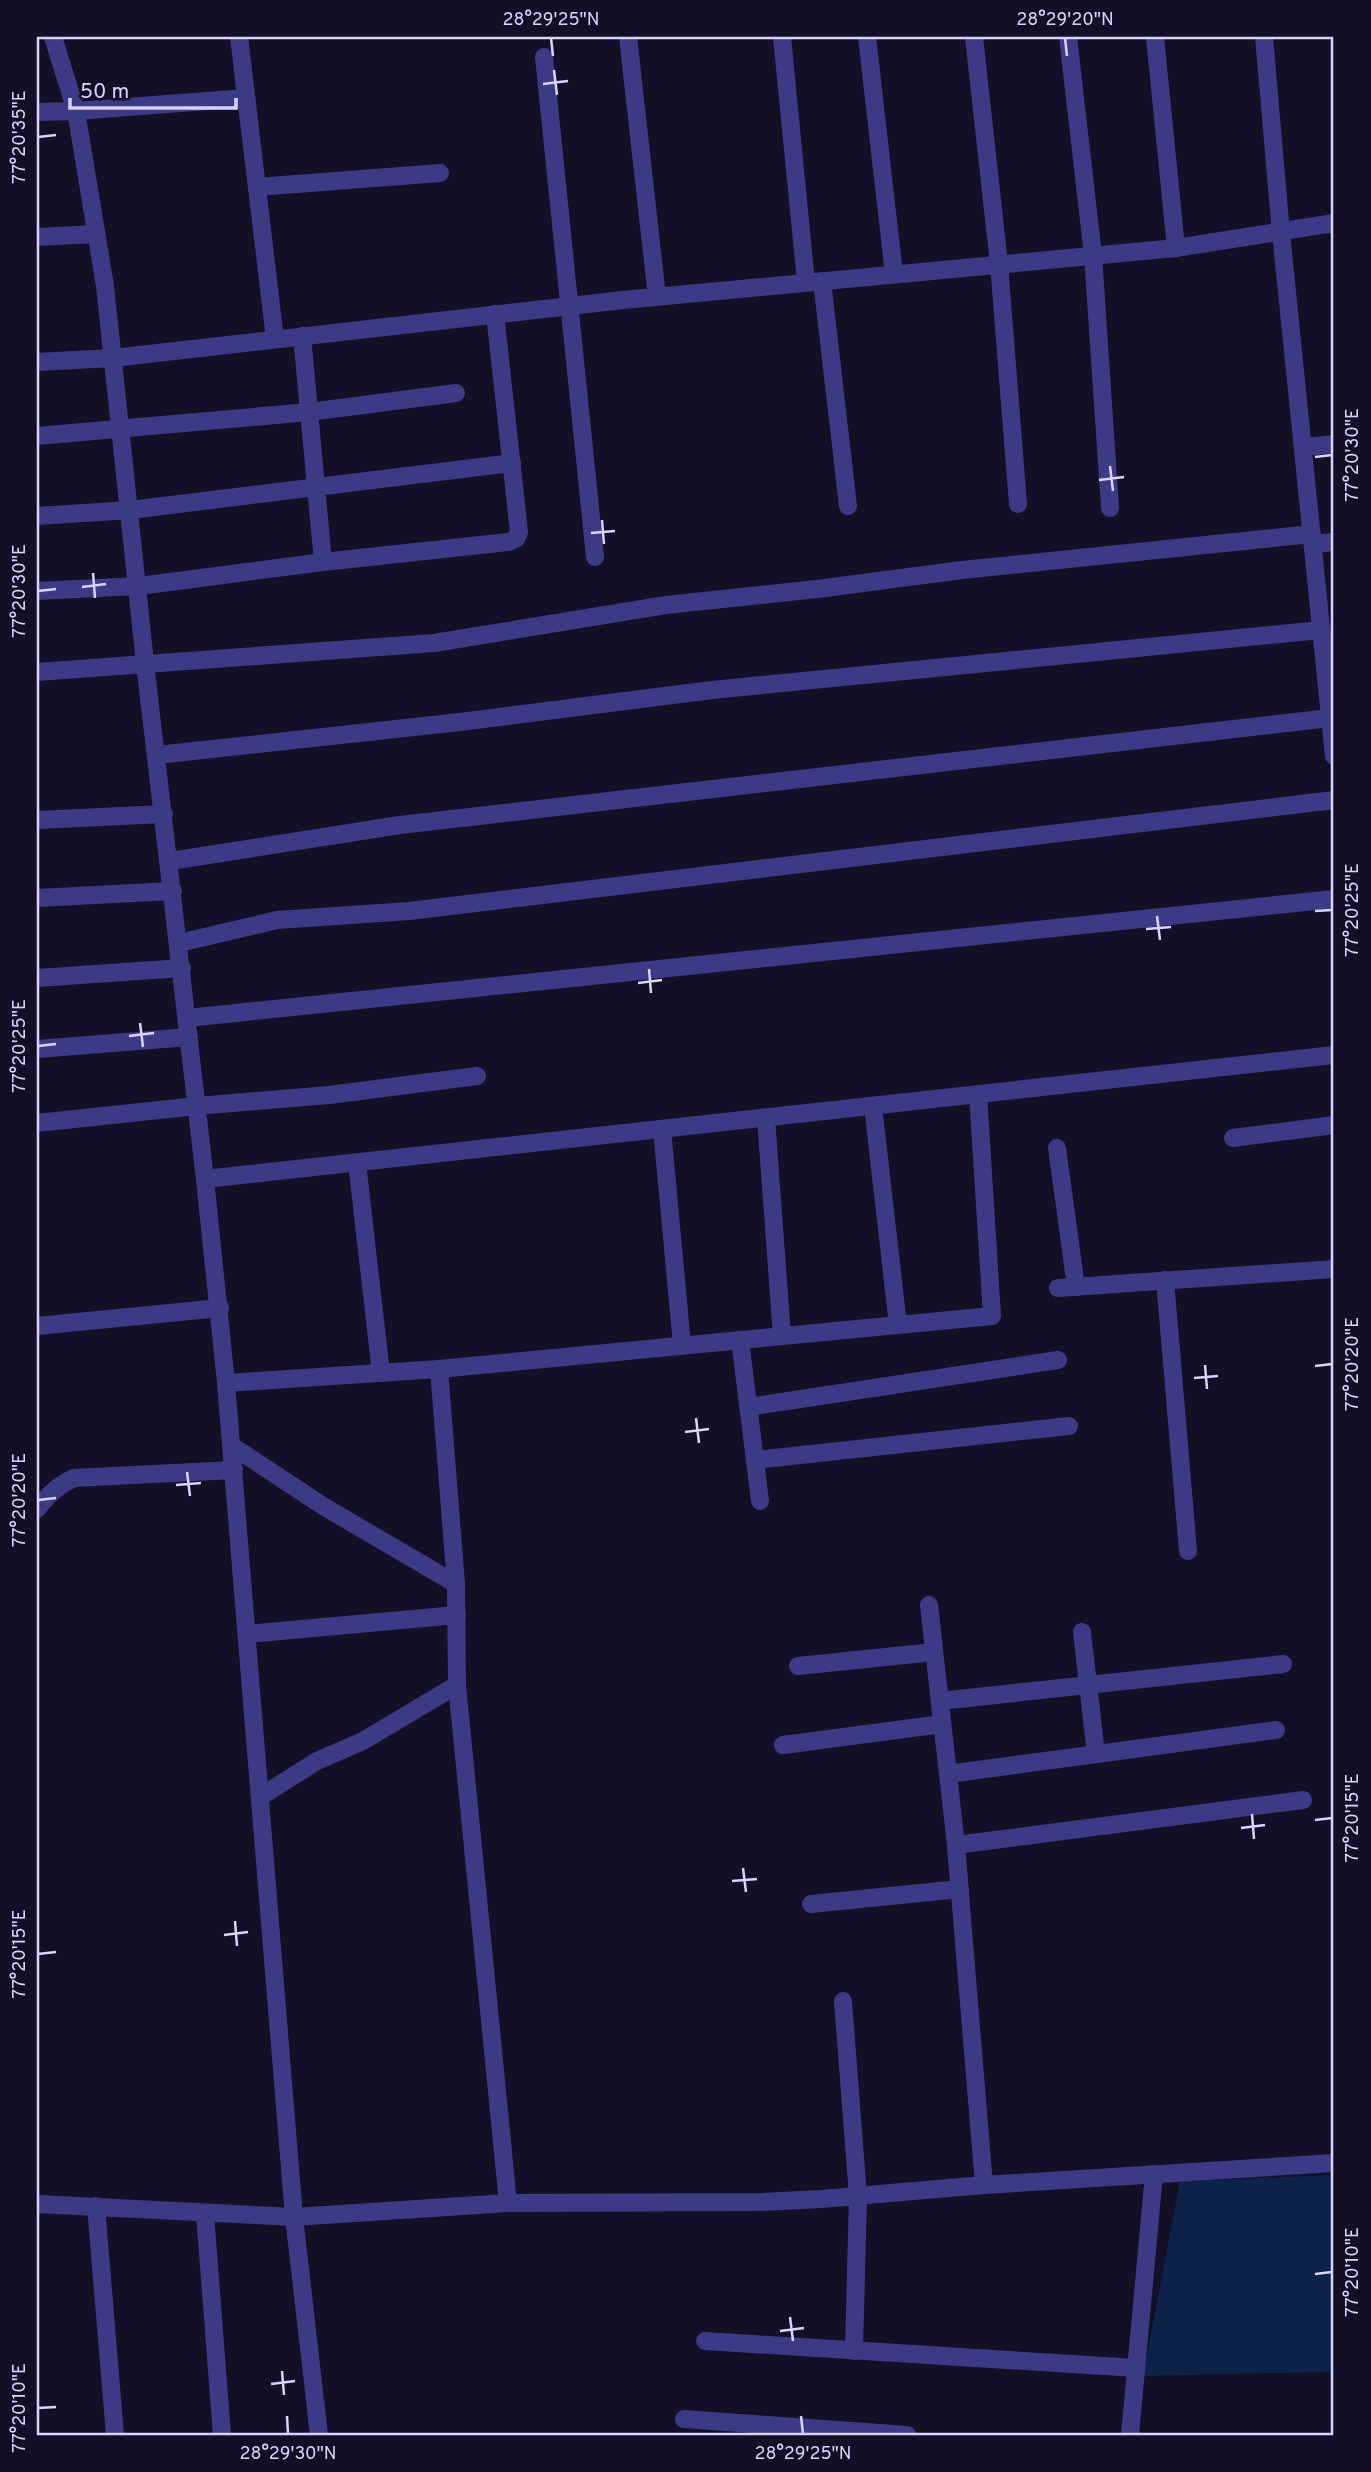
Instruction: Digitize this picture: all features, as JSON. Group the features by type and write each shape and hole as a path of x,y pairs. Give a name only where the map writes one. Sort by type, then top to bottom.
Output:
{"street":[{"path":"53,37 76,111 113,358 145,663 220,1308 294,2217 320,2435"},
{"path":"239,37 275,339"},
{"path":"628,37 657,297"},
{"path":"782,37 814,282 848,506"},
{"path":"867,37 894,274"},
{"path":"974,37 999,264 1018,505"},
{"path":"1068,37 1093,255 1110,508"},
{"path":"1155,37 1176,247"},
{"path":"1264,37 1334,756"},
{"path":"544,57 595,557"},
{"path":"37,112 246,98"},
{"path":"257,187 439,173"},
{"path":"37,362 113,358 569,306 1176,247 1334,223"},
{"path":"37,237 96,234"},
{"path":"37,591 139,586 516,539 519,532 495,314"},
{"path":"302,336 323,562"},
{"path":"37,436 309,412 456,393"},
{"path":"1303,447 1334,444"},
{"path":"37,516 130,510 512,463"},
{"path":"37,672 434,643 666,605 962,570 1312,539 1334,542"},
{"path":"157,755 460,722 712,690 1321,630"},
{"path":"170,861 400,825 1330,718"},
{"path":"179,943 277,920 409,911 1334,800"},
{"path":"37,820 164,814"},
{"path":"37,898 173,891"},
{"path":"187,1018 1334,899"},
{"path":"37,978 182,968"},
{"path":"37,1049 189,1037"},
{"path":"205,1179 1334,1055"},
{"path":"37,1123 329,1095 477,1076"},
{"path":"226,1383 439,1369 992,1317 978,1094"},
{"path":"873,1106 898,1325"},
{"path":"766,1118 782,1336"},
{"path":"1233,1138 1334,1125"},
{"path":"662,1129 682,1345"},
{"path":"1057,1148 1076,1287"},
{"path":"357,1163 381,1373"},
{"path":"1058,1288 1334,1269"},
{"path":"1165,1280 1188,1551"},
{"path":"37,1326 220,1308"},
{"path":"740,1340 760,1501"},
{"path":"748,1407 1058,1360"},
{"path":"439,1369 456,1584 457,1685 508,2203"},
{"path":"755,1460 1069,1426"},
{"path":"232,1447 323,1506 456,1584"},
{"path":"37,1509 48,1494 74,1478 234,1471"},
{"path":"929,1605 956,1845 984,2185"},
{"path":"247,1634 457,1615"},
{"path":"1082,1632 1096,1754"},
{"path":"798,1666 934,1652"},
{"path":"940,1701 1283,1664"},
{"path":"260,1797 317,1761 363,1741 457,1685"},
{"path":"783,1745 942,1724"},
{"path":"948,1774 1276,1730"},
{"path":"956,1845 1303,1800"},
{"path":"811,1904 960,1889"},
{"path":"844,2001 858,2196 854,2351"},
{"path":"37,2204 294,2217 508,2203 762,2202 1334,2163"},
{"path":"1130,2435 1154,2174"},
{"path":"96,2206 115,2435"},
{"path":"205,2214 222,2435"},
{"path":"705,2341 1136,2368"},
{"path":"684,2420 907,2435"}],"water":[{"path":"1334,2175 1334,2372 1143,2376 1180,2181"}]}
